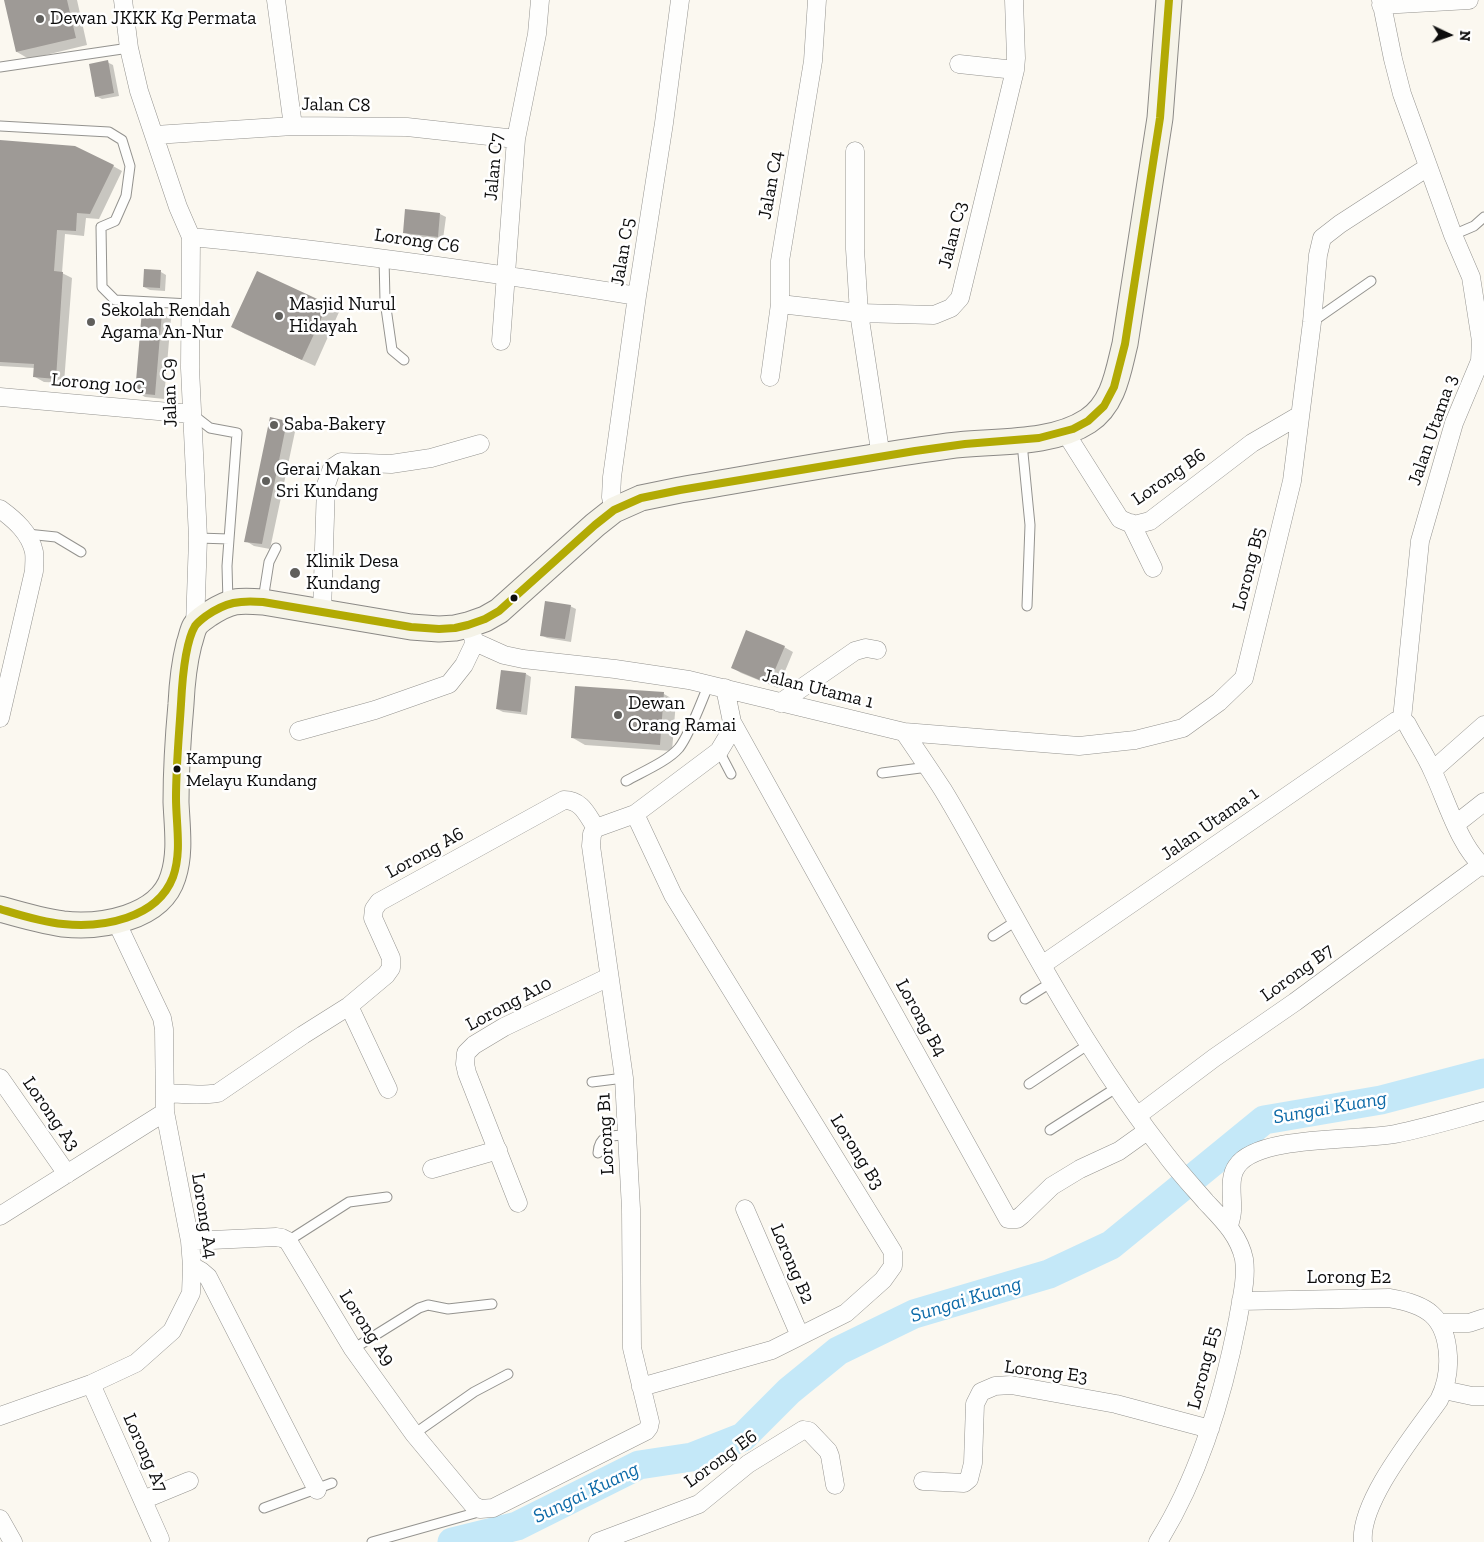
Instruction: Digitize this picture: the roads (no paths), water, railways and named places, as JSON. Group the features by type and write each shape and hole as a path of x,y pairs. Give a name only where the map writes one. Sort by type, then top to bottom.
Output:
{"main road":[{"path":"0,909 29,918 63,924 116,921 151,906 167,889 178,860 176,802 178,737 184,661 195,626 205,616 228,603 244,600 263,602 411,628 456,628 472,634 485,619 499,611 614,510 641,498 881,456 950,446 1022,440 1065,432 1090,420 1106,403 1116,380 1125,344 1160,118 1169,0"}],"street":[{"name":"Jalan C9","path":"123,0 129,48 140,91 178,207 190,237 190,368 198,538 195,626"},
{"path":"276,0 294,126"},
{"name":"Jalan C7","path":"501,340 516,139 537,34 540,0"},
{"name":"Jalan C5","path":"614,510 611,497 612,477 637,296 664,123 680,0"},
{"path":"817,0 823,0"},
{"name":"Jalan C4","path":"770,377 780,304 780,261 813,61 817,0"},
{"name":"Jalan C3","path":"780,304 859,313 934,314 951,308 960,298 1014,70 1016,58 1014,0"},
{"path":"1381,2 1469,0"},
{"name":"Jalan Utama 3","path":"1381,2 1392,59 1402,94 1453,235 1471,277 1481,341 1482,360 1454,423 1420,540 1402,719"},
{"path":"959,64 1014,70"},
{"name":"Jalan C8","path":"155,135 294,126 406,127 516,139"},
{"path":"855,151 855,249 859,313 881,456"},
{"name":"Lorong B5","path":"904,732 1079,746 1135,740 1183,728 1220,702 1244,678 1292,481 1312,322 1318,255 1322,238 1340,224 1428,167"},
{"name":"Lorong C6","path":"190,237 384,258 637,296"},
{"name":"Lorong 10C","path":"0,397 192,414"},
{"name":"Lorong B6","path":"1065,432 1120,519 1134,524 1150,521 1252,443 1300,415"},
{"path":"322,612 326,484 332,468 341,462 391,464 431,458 480,444"},
{"path":"0,509 15,521 26,534 34,552 34,571 0,718"},
{"path":"1131,523 1153,568"},
{"path":"300,731 376,710 449,684 464,665 472,634"},
{"name":"Jalan Utama 1","path":"472,634 504,655 689,680 904,732"},
{"path":"780,703 855,651 866,648 876,650"},
{"name":"Lorong B4","path":"717,686 732,722 1008,1219 1017,1219 1052,1186 1080,1169 1120,1151 1147,1131"},
{"path":"1402,719 1432,770 1468,848 1483,866"},
{"name":"Jalan Utama 1","path":"1042,965 1396,721 1402,719"},
{"path":"596,828 635,814 719,751 728,736 732,722"},
{"path":"1432,770 1484,725"},
{"path":"904,732 956,814 1016,921 1116,1088 1147,1131"},
{"name":"Lorong A6","path":"165,1093 207,1095 218,1092 349,1006 386,976 391,968 391,958 373,918 374,909 379,902 564,800 572,800 579,804 596,828"},
{"path":"1456,824 1484,802"},
{"name":"Lorong B3","path":"635,814 673,895 893,1252 893,1266 883,1280 846,1313 772,1350 641,1387"},
{"name":"Lorong B1","path":"480,1509 493,1508 646,1431 650,1422 632,1348 631,1209 628,1135 624,1078 591,846 592,834 596,828"},
{"name":"Lorong B7","path":"1137,1116 1214,1058 1483,866"},
{"name":"Lorong A4","path":"0,1416 91,1384 136,1363 172,1331 191,1293 192,1266 190,1241 164,1112 164,1029 162,1018 116,921"},
{"name":"Lorong A10","path":"518,1203 467,1073 464,1064 466,1053 474,1045 504,1028 609,977"},
{"path":"349,1006 388,1089"},
{"name":"Lorong A3","path":"0,1078 67,1174"},
{"path":"1229,1226 1232,1214 1232,1188 1235,1168 1242,1160 1256,1151 1287,1144 1394,1134 1484,1111"},
{"path":"0,1216 164,1112"},
{"name":"Lorong E5","path":"1147,1131 1176,1168 1229,1226 1241,1248 1245,1274 1224,1382 1210,1429 1180,1501 1158,1542"},
{"path":"432,1169 498,1150"},
{"name":"Lorong B2","path":"745,1208 800,1336"},
{"path":"190,1241 276,1237 288,1242"},
{"name":"Lorong A9","path":"288,1242 353,1349 414,1434 473,1506 480,1509"},
{"path":"192,1266 208,1277 324,1486"},
{"name":"Lorong E2","path":"1241,1301 1389,1298 1419,1306 1441,1324"},
{"path":"1363,1542 1364,1522 1379,1489 1444,1390 1447,1378 1448,1343 1441,1324 1468,1322 1484,1318"},
{"name":"Lorong A7","path":"91,1384 160,1539"},
{"name":"Lorong E3","path":"922,1481 964,1483 970,1479 973,1463 975,1404 981,1392 995,1386 1010,1385 1116,1404 1210,1429"},
{"path":"1444,1390 1472,1396 1484,1396"},
{"name":"Lorong E6","path":"598,1542 700,1504 748,1464 803,1430 809,1431 828,1451 834,1485"},
{"path":"143,1500 189,1481"},
{"path":"0,1519 13,1542"}],"lane":[{"path":"0,67 129,48"},
{"path":"0,126 109,132 122,140 130,166 126,196 115,220 101,227 102,288 115,300 190,304"},
{"path":"1453,235 1474,226 1484,216"},
{"path":"384,258 385,302 392,350 404,360"},
{"path":"1312,322 1372,281"},
{"path":"192,414 210,428 237,433 227,566 228,603"},
{"path":"1022,440 1030,525 1027,606"},
{"path":"26,534 56,538 81,552"},
{"path":"198,538 229,539"},
{"path":"263,602 269,562 276,548"},
{"path":"626,781 668,757 678,748 717,686"},
{"path":"719,751 731,774"},
{"path":"882,773 928,768"},
{"path":"993,936 1016,921"},
{"path":"1025,999 1052,982"},
{"path":"1029,1084 1090,1044"},
{"path":"592,1082 624,1078"},
{"path":"1050,1130 1116,1088"},
{"path":"598,1153 600,1142 607,1136 628,1135"},
{"path":"288,1242 349,1202 387,1197"},
{"path":"353,1349 419,1308 428,1305 448,1309 492,1304"},
{"path":"414,1434 474,1392 508,1374"},
{"path":"264,1508 324,1486"},
{"path":"372,1542 475,1513 480,1509"}],"waterway":[{"name":"Sungai Kuang","path":"452,1542 517,1526 639,1465 692,1457 743,1437 789,1391 838,1351 914,1314 1049,1274 1111,1245 1264,1120 1381,1100 1484,1073"}],"place":[{"name":"Dewan JKKK Kg Permata","path":"40,19"},
{"name":"Masjid Nurul Hidayah","path":"279,316"},
{"name":"Sekolah Rendah Agama An-Nur","path":"91,322"},
{"name":"Saba-Bakery","path":"274,425"},
{"name":"Gerai Makan Sri Kundang","path":"266,481"},
{"name":"Klinik Desa Kundang","path":"295,573"},
{"name":"Dewan Orang Ramai","path":"618,715"},
{"name":"Kampung Melayu Kundang","path":"177,769"}]}
